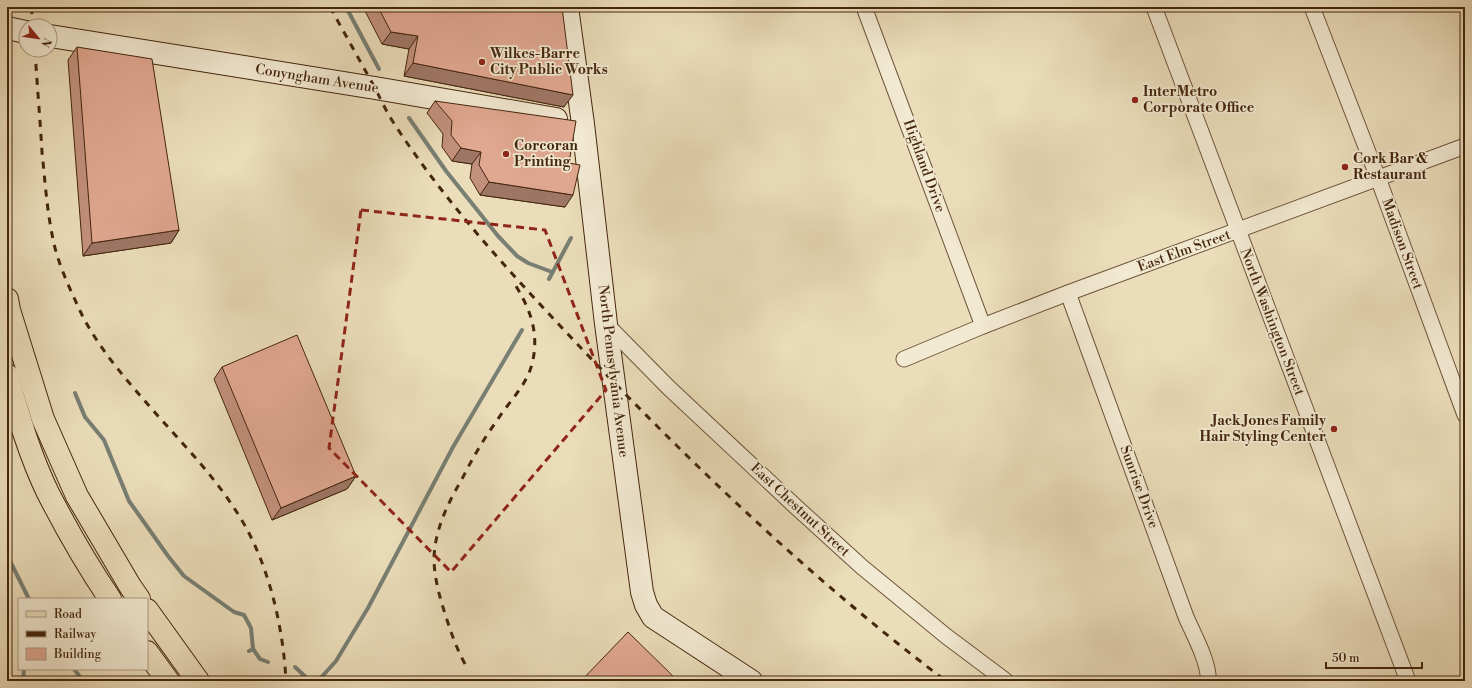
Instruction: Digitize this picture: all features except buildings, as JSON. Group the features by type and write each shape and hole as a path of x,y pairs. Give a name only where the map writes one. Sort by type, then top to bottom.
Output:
{"main road":[{"path":"7,299 9,310 46,425 77,496 138,598"},
{"path":"7,375 28,444 48,492 88,566 109,598"},
{"path":"148,611 198,681"},
{"path":"148,653 168,681"}],"street":[{"name":"North Pennsylvania Avenue","path":"567,7 583,124 606,324 642,592 646,605 653,617 751,681"},
{"name":"Highland Drive","path":"864,7 983,326"},
{"name":"North Washington Street","path":"1154,7 1408,681"},
{"name":"Madison Street","path":"1312,7 1378,178 1465,415"},
{"path":"7,28 18,30"},
{"name":"Conyngham Avenue","path":"58,37 375,88 583,124"},
{"name":"East Elm Street","path":"904,359 1068,293 1465,146"},
{"name":"Sunrise Drive","path":"1068,293 1186,617 1206,664 1209,675 1208,681"},
{"name":"East Chestnut Street","path":"606,324 669,388 839,547 946,636 1006,681"}],"highlighted area":[{"path":"361,210 545,230 606,390 451,572 329,448"}],"waterway":[{"path":"346,7 379,69"},
{"path":"409,118 446,171 498,236 517,256 528,263 552,272"},
{"path":"549,279 571,238"},
{"path":"318,681 336,661 368,608 453,447 522,330"},
{"path":"75,393 85,417 104,440 129,501 184,576 234,612 244,615 251,628 253,649"},
{"path":"7,555 28,598"},
{"path":"249,651 253,649 260,659 268,662"},
{"path":"295,667 310,681"},
{"path":"23,681 24,670"},
{"path":"75,670 83,681"}],"railway":[{"path":"31,7 33,18"},
{"path":"330,7 389,116 415,155 459,212 531,295 667,436 757,522 850,604 946,681"},
{"path":"36,58 42,152 48,207 55,249 65,278 82,315 107,355 137,392 207,472 225,495 246,527 256,547 264,569 277,613 286,681"},
{"path":"465,664 452,635 436,580 434,565 435,547 443,517 457,488 482,443 501,414 523,385 531,369 535,349 534,328 524,300 513,281"}],"place":[{"name":"Wilkes-Barre City Public Works","path":"482,62"},
{"name":"InterMetro Corporate Office","path":"1135,100"},
{"name":"Corcoran Printing","path":"506,154"},
{"name":"Cork Bar & Restaurant","path":"1345,167"},
{"name":"Jack Jones Family Hair Styling Center","path":"1334,429"}]}
